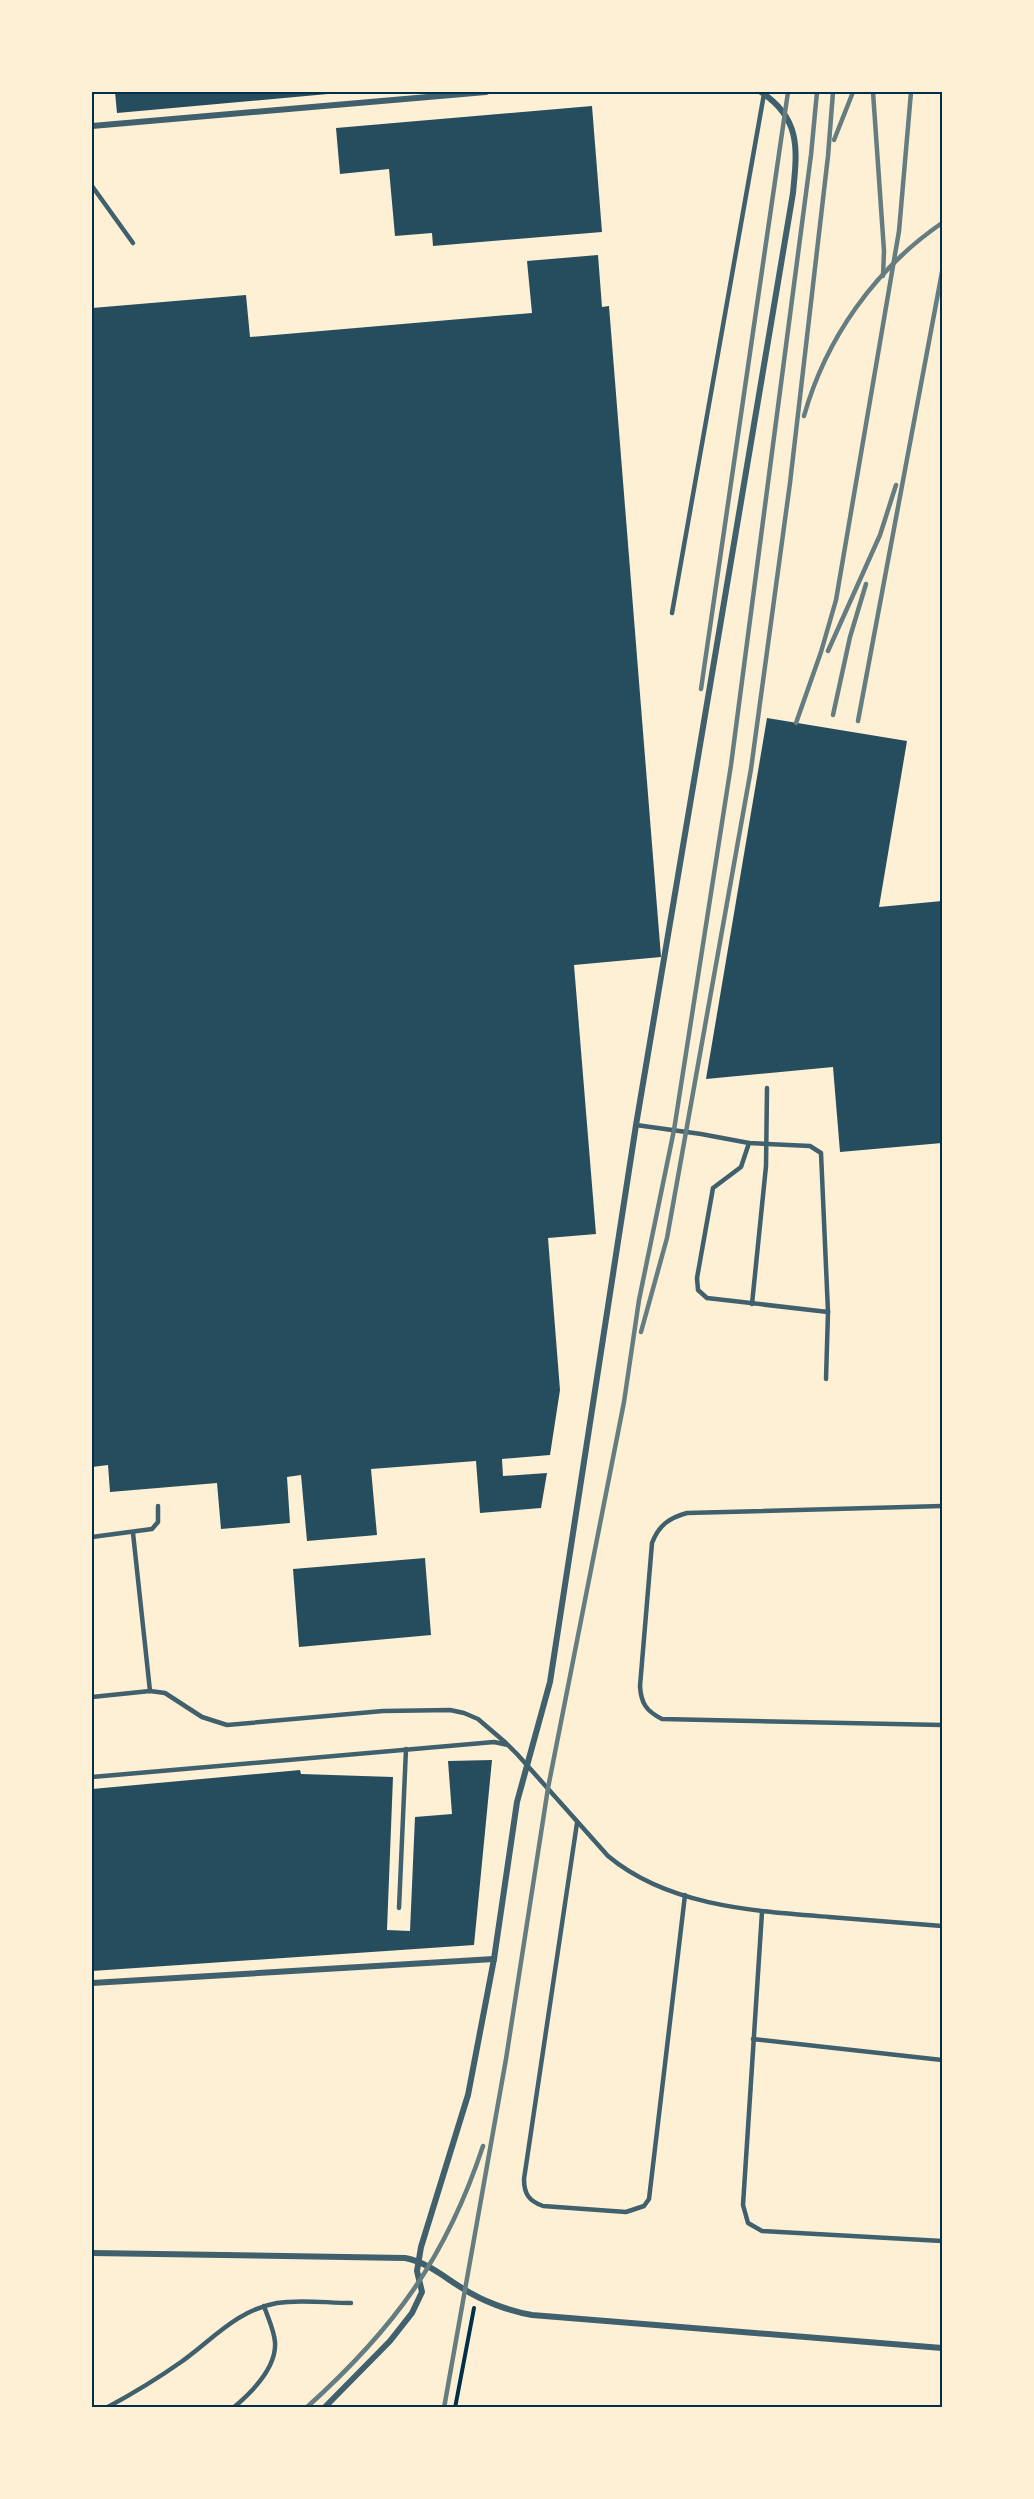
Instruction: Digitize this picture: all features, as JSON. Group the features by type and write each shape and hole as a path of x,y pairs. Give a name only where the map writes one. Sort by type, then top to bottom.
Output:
{"street":[{"path":"92,126 486,92"},
{"path":"324,2408 390,2341 412,2313 422,2292 417,2271 419,2261 432,2208 468,2095 494,1959 517,1802 550,1682 636,1125 793,194 797,147 784,113 763,93"},
{"path":"92,1983 494,1959"},
{"path":"92,2253 405,2258 419,2261 476,2295 532,2315 942,2348"}],"lane":[{"path":"672,613 763,93"},
{"path":"92,186 133,243"},
{"path":"752,1304 768,1145 767,1088"},
{"path":"636,1125 748,1143 814,1147 823,1157 828,1312 826,1379"},
{"path":"748,1143 745,1161 741,1167 713,1188 697,1285 701,1294 708,1298 828,1312"},
{"path":"92,1537 146,1531 155,1526 158,1506"},
{"path":"942,1506 687,1513 674,1516 657,1531 652,1543 640,1686 644,1707 662,1719 942,1725"},
{"path":"133,1533 150,1690"},
{"path":"92,1697 150,1690 165,1693 202,1717 227,1725 383,1711 425,1710 464,1713 478,1719 508,1745 608,1856 623,1869 641,1879 685,1895 762,1912 942,1926"},
{"path":"92,1777 482,1742 508,1745"},
{"path":"399,1908 406,1749"},
{"path":"577,1823 524,2179 524,2190 527,2197 534,2203 543,2206 626,2212 644,2206 649,2199 685,1895"},
{"path":"762,1912 743,2205 748,2223 762,2231 942,2241"},
{"path":"753,2039 942,2060"},
{"path":"106,2408 154,2381 236,2319 264,2307 278,2303 351,2303"},
{"path":"233,2408 264,2375 273,2357 275,2344 264,2307"}],"path":[{"path":"455,2408 476,2295"}],"building":[{"path":"115,92 339,92 339,93 117,113"},
{"path":"592,106 602,232 433,246 432,233 395,236 389,169 340,174 336,128"},
{"path":"598,255 602,307 609,306 661,957 574,965 596,1234 548,1238 560,1390 550,1455 502,1459 503,1476 547,1473 541,1508 480,1513 476,1461 371,1469 377,1535 307,1541 301,1475 287,1477 290,1523 221,1529 217,1483 110,1492 108,1465 92,1467 92,308 246,295 250,337 532,313 527,261"},
{"path":"767,718 907,741 879,907 942,901 942,1143 840,1152 833,1067 706,1079"},
{"path":"425,1558 431,1635 299,1647 293,1569"},
{"path":"492,1760 474,1945 92,1971 92,1789 300,1770 301,1774 393,1777 387,1930 410,1931 415,1817 452,1814 448,1761"}],"railway":[{"path":"701,689 788,92"},
{"path":"444,2408 506,2059 548,1788 624,1402 639,1300 674,1130 731,765 811,155 817,92"},
{"path":"641,1332 667,1238 751,769 790,483 828,156 833,92"},
{"path":"834,140 853,92"},
{"path":"873,92 884,251 883,276"},
{"path":"796,723 821,652 836,600 899,231 911,92"},
{"path":"804,416 825,359 856,308 895,262 942,223"},
{"path":"858,721 942,272"},
{"path":"828,651 880,535 896,485"},
{"path":"833,715 850,637 866,584"},
{"path":"306,2408 366,2349 414,2289 452,2223 483,2146"}]}
